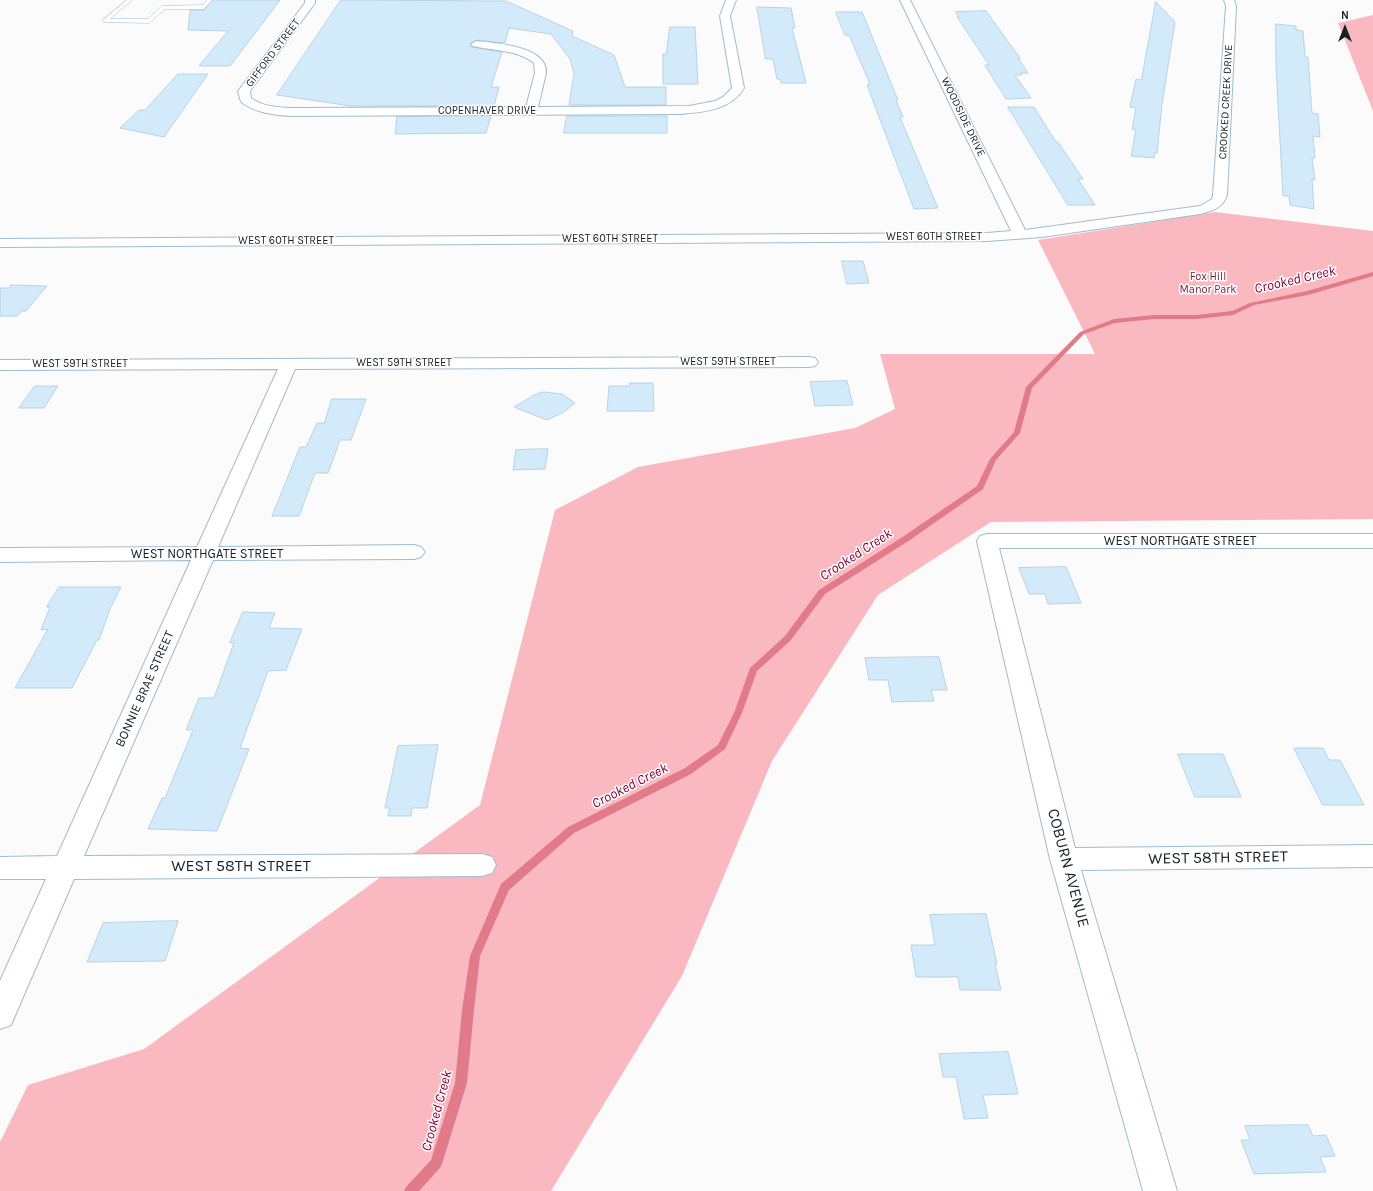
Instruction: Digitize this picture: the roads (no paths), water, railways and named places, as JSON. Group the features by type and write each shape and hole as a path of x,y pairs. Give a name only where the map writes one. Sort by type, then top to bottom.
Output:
{"street":[{"name":"GIFFORD STREET","path":"253,105 245,99 244,91 310,3 310,0"},
{"name":"COPENHAVER DRIVE","path":"253,105 270,110 292,112 531,111 686,110 720,103 733,96 738,88 725,16 731,0"},
{"name":"WOODSIDE DRIVE","path":"905,0 1020,234"},
{"name":"CROOKED CREEK DRIVE","path":"1216,202 1220,195 1231,6 1229,0"},
{"path":"476,44 520,52 533,57 539,62 541,69 531,111"},
{"name":"WEST 60TH STREET","path":"0,242 980,237 1058,231 1200,210 1211,206 1216,202"},
{"name":"WEST 59TH STREET","path":"0,364 809,362"},
{"name":"BONNIE BRAE STREET","path":"0,1015 289,364"},
{"name":"WEST NORTHGATE STREET","path":"988,541 1373,541"},
{"name":"COBURN AVENUE","path":"988,541 1064,859 1160,1191"},
{"name":"WEST NORTHGATE STREET","path":"0,555 414,552"},
{"name":"WEST 58TH STREET","path":"1064,859 1373,856"},
{"name":"WEST 58TH STREET","path":"0,868 482,865"}],"lane":[{"path":"130,0 105,20 149,20 164,7 204,7 210,0"}],"waterway":[{"name":"Crooked Creek","path":"410,1191 436,1164 461,1083 475,956 505,887 571,830 688,771 722,747 738,713 753,670 788,638 822,592 907,538 980,487 993,459 1017,433 1029,387 1082,333 1114,321 1154,317 1197,317 1233,313 1252,304 1308,293 1373,274"}],"park label":[{"name":"Fox Hill Manor Park","path":"1208,283"}]}
